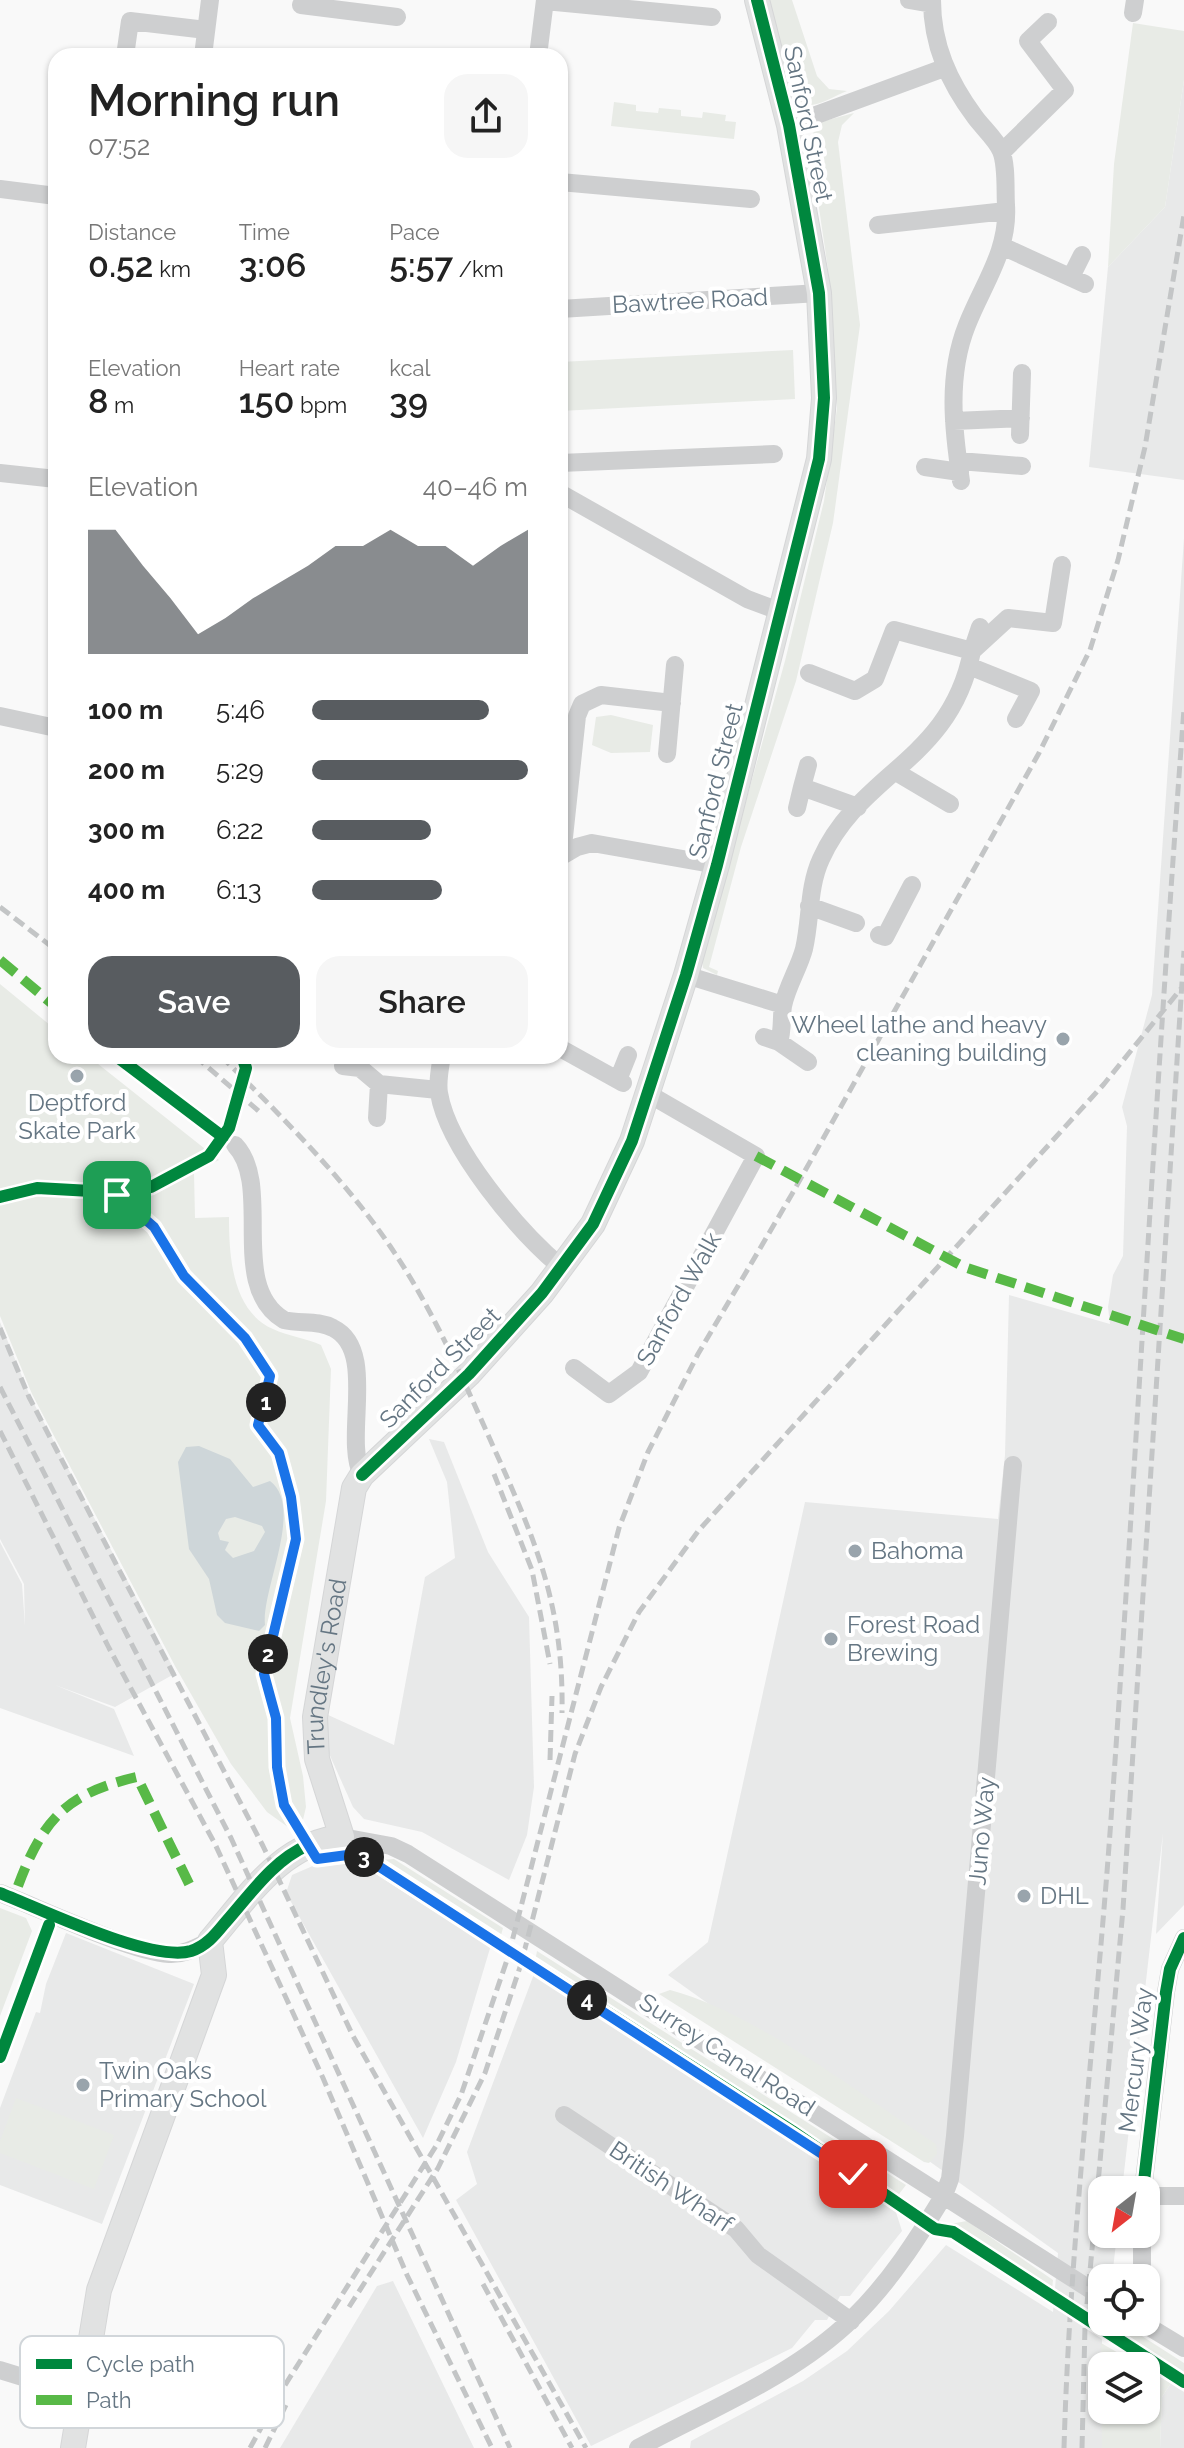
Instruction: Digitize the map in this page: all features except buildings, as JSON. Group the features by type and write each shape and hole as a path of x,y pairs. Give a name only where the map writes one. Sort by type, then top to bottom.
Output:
{"main road":[{"name":"Sanford Street","path":"362,1475 469,1374 561,1267 593,1224 632,1141 686,975 717,865 819,459 824,373 819,293 789,125 757,0"},
{"name":"Trundley's Road","path":"342,1837 317,1759 315,1717 351,1499 362,1475"},
{"path":"91,2336 99,2290 214,1975 210,1941 275,1865 291,1853 322,1839 342,1837"},
{"path":"73,2448 76,2428"}],"street":[{"path":"204,48 210,0"},
{"path":"539,48 545,0 712,17"},
{"path":"909,0 932,2 935,38 944,68 957,93 1002,152 1006,211 1004,247 966,326 954,367 954,421 960,471"},
{"path":"301,5 365,6 397,17"},
{"path":"126,48 130,21 206,30"},
{"path":"1002,152 1065,90 1028,41 1048,22"},
{"path":"789,125 944,68"},
{"path":"568,183 751,199"},
{"path":"0,189 48,195"},
{"path":"878,225 1006,211"},
{"path":"1004,247 1078,280 1082,255"},
{"name":"Bawtree Road","path":"568,309 819,293"},
{"path":"954,421 1021,426 1022,373"},
{"path":"568,463 774,454"},
{"path":"925,467 960,471 1022,466"},
{"path":"0,473 48,478"},
{"path":"568,498 747,599 782,612"},
{"path":"970,658 1008,618 1053,623 1062,565"},
{"path":"809,673 855,691 875,679 894,630 897,611"},
{"path":"808,1062 775,1038 783,1005 804,949 809,906 820,860 837,831 858,807 922,750 950,713 980,627"},
{"path":"894,630 970,658 1031,691 1016,719"},
{"path":"667,754 675,665"},
{"path":"568,795 577,716 582,704 601,695 672,703"},
{"path":"0,716 48,726"},
{"path":"797,808 808,765"},
{"path":"896,772 950,804"},
{"path":"802,787 858,807"},
{"path":"568,853 592,843 717,865"},
{"path":"879,935 885,937 912,885"},
{"path":"809,906 856,923"},
{"path":"686,975 783,1005"},
{"path":"568,1053 620,1082 628,1055"},
{"path":"441,1064 438,1090 458,1143 527,1237 561,1267"},
{"path":"343,1066 360,1068 379,1084 438,1090"},
{"path":"377,1118 379,1084"},
{"name":"Sanford Walk","path":"574,1368 609,1394 639,1372 756,1156 647,1093"},
{"name":"Trundley's Road","path":"235,1145 249,1171 254,1260 267,1302 284,1320 325,1325 338,1331 355,1357 355,1458 362,1475"},
{"name":"Juno Way","path":"944,2195 950,2179 955,2136 1013,1465"},
{"name":"Surrey Canal Road","path":"342,1837 391,1846 408,1854 1088,2288"},
{"path":"0,1893 135,1945 169,1954 191,1951 210,1941"},
{"name":"Mercury Way","path":"1145,2176 1166,1992 1170,1969 1183,1941"},
{"name":"British Wharf","path":"564,2115 736,2229 758,2255 851,2321"},
{"path":"638,2448 790,2367 851,2321 891,2275 944,2195"},
{"path":"1160,2196 1184,2196"},
{"path":"1160,2333 1184,2348"},
{"path":"0,2370 20,2376"}],"shaded area":[{"path":"769,0 792,0 817,76 829,89 847,91 812,105 793,99"},
{"path":"1133,23 1184,31 1184,80 1165,207 1108,267 1114,164"},
{"path":"1184,80 1184,480 1089,467 1108,267 1165,207"},
{"path":"614,102 636,105 636,111 658,113 659,108 681,110 681,116 702,118 703,112 726,115 725,121 736,122 734,139 611,126"},
{"path":"854,113 842,125 838,142 860,325 833,523 796,681 741,847 709,967 718,971 717,975 703,968 702,959 785,661 824,501 837,408 828,269 809,140 820,122"},
{"path":"793,350 795,399 568,411 568,362"},
{"path":"1184,538 1184,1905 1156,1934 1163,1833 1124,2176 1088,2176 1088,2248 1115,2248 1114,2264 1088,2264 1088,2336 1102,2336 1102,2352 1088,2352 1088,2424 1102,2424 1102,2448 690,2448 691,2441 803,2381 847,2351 889,2311 946,2245 1053,2312 1058,2253 668,1975 708,1942 805,1502 998,1519 1005,1455 1009,1295 1110,1324 1108,1307 1113,1275 1123,1256 1127,1126 1122,1107 1152,995"},
{"path":"611,715 653,725 650,752 611,753 592,745 596,717"},
{"path":"0,984 48,1023 48,1064 98,1064 219,1160 194,1173 195,1218 229,1217 232,1265 241,1296 249,1309 259,1321 273,1329 321,1345 331,1369 326,1501 290,1718 303,1776 306,1807 302,1824 292,1830 267,1812 231,1764 175,1666 32,1394 0,1316"},
{"path":"0,1322 30,1396 176,1673 115,1707 55,1685 114,1709 134,1756 0,1708 0,1542 22,1584 25,1626 24,1584 0,1539"},
{"path":"429,1439 444,1442 488,1552 529,1617 534,1787 527,1835 509,1880 422,1832 364,1819 353,1807 327,1749 326,1714 394,1745 425,1577 455,1558 447,1482"},
{"path":"199,1446 230,1459 253,1487 270,1481 280,1493 283,1529 265,1625 259,1631 225,1623 217,1615 209,1579 189,1549 178,1462 186,1447","holes":["235,1517 262,1526 265,1532 254,1551 233,1558 225,1550 229,1542 220,1540 218,1533 226,1519"]},
{"path":"394,1859 503,1928 500,1939 381,1860"},
{"path":"364,1861 491,1945 456,2062 423,2138 286,1893 292,1875 315,1865"},
{"path":"0,1908 26,1918 32,1931 0,2016"},
{"name":"Twin Oaks Primary School","path":"66,1933 194,1984 102,2224 0,2185 0,2108 36,2012 40,2013 46,1984"},
{"path":"537,1951 906,2185 896,2198 535,1962"},
{"path":"534,1974 893,2203 902,2231 850,2296 840,2296 827,2320 815,2320 792,2348 591,2446 456,2200 477,2184 467,2152"},
{"path":"670,1990 736,2016 771,2035 936,2144 937,2154 929,2163 924,2162 659,1994"},
{"path":"16,2098 114,2135 94,2189 0,2153 0,2141"},
{"path":"967,2221 1053,2280 1052,2290 950,2224"},
{"path":"393,2281 474,2448 280,2448 377,2286"},
{"path":"1124,2336 1142,2336 1184,2363 1184,2375 1160,2359 1160,2352 1149,2352"},
{"path":"1101,2343 1117,2352 1101,2352"},
{"path":"1160,2377 1171,2383 1162,2397 1160,2448 1102,2448 1102,2424 1160,2424"},
{"path":"1171,2383 1184,2392 1184,2448 1160,2448 1162,2397"}],"railway":[{"path":"284,2387 436,2146 461,2095 508,1957 619,1528 648,1452 698,1354 792,1194 1039,753 1090,650 1118,560 1145,447 1184,215"},
{"path":"1064,2448 1078,2212 1111,1819 1184,709"},
{"path":"0,907 48,944"},
{"path":"1082,2448 1085,2326 1123,1909 1184,951"},
{"path":"349,2307 438,2168 485,2073 521,1964 575,1754 601,1687 639,1612 699,1530 1104,1084 1184,985"},
{"path":"204,1064 262,1114"},
{"path":"229,1064 352,1195 406,1270 433,1319 493,1446 534,1544 558,1640 562,1713"},
{"path":"0,1328 29,1397 263,1846 353,2036 586,2448"},
{"path":"0,1387 231,1838 510,2448"},
{"path":"0,1431 109,1648 215,1844 323,2078 407,2275 492,2448"},
{"path":"494,1474 532,1570 550,1664"},
{"path":"550,1760 552,1696"},
{"path":"483,2284 572,2448"},
{"path":"284,2409 286,2405"},
{"path":"250,2448 261,2428"},
{"path":"265,2448 275,2428"}],"marked path":[{"path":"0,960 48,1000"},
{"path":"756,1156 964,1267 1184,1339"},
{"path":"18,1886 37,1843 61,1812 92,1791 137,1777 193,1892"}],"cycle path":[{"path":"362,1475 469,1374 542,1293 593,1224 632,1141 686,975 717,865 819,459 824,398 819,293 789,125 757,0"},
{"path":"127,1064 223,1137"},
{"path":"0,1197 37,1188 127,1193 151,1187 209,1156 229,1128 245,1064"},
{"path":"117,1195 154,1227 184,1276 245,1338 270,1376 258,1425 279,1453 291,1497 296,1539 264,1674 276,1718 277,1767 284,1805 317,1859 355,1854 370,1860 792,2131 935,2229 953,2232 1184,2382"},
{"path":"0,1893 124,1942 173,1953 191,1951 214,1936 272,1869 308,1845"},
{"path":"0,2057 49,1925"},
{"path":"1145,2176 1166,1992 1170,1969 1184,1938"}],"place":[{"name":"Wheel lathe and heavy cleaning building","path":"1063,1039"},
{"name":"Deptford Skate Park","path":"77,1076"},
{"name":"Bahoma","path":"855,1551"},
{"name":"Forest Road Brewing","path":"831,1639"},
{"name":"DHL","path":"1024,1896"},
{"name":"Twin Oaks Primary School","path":"83,2085"}],"route":[{"path":"117,1195 154,1227 184,1276 245,1338 270,1376 267,1401 258,1425 279,1453 291,1497 296,1539 271,1633 264,1674 276,1718 277,1767 284,1805 317,1859 355,1854 366,1858 792,2131 853,2174"}]}
